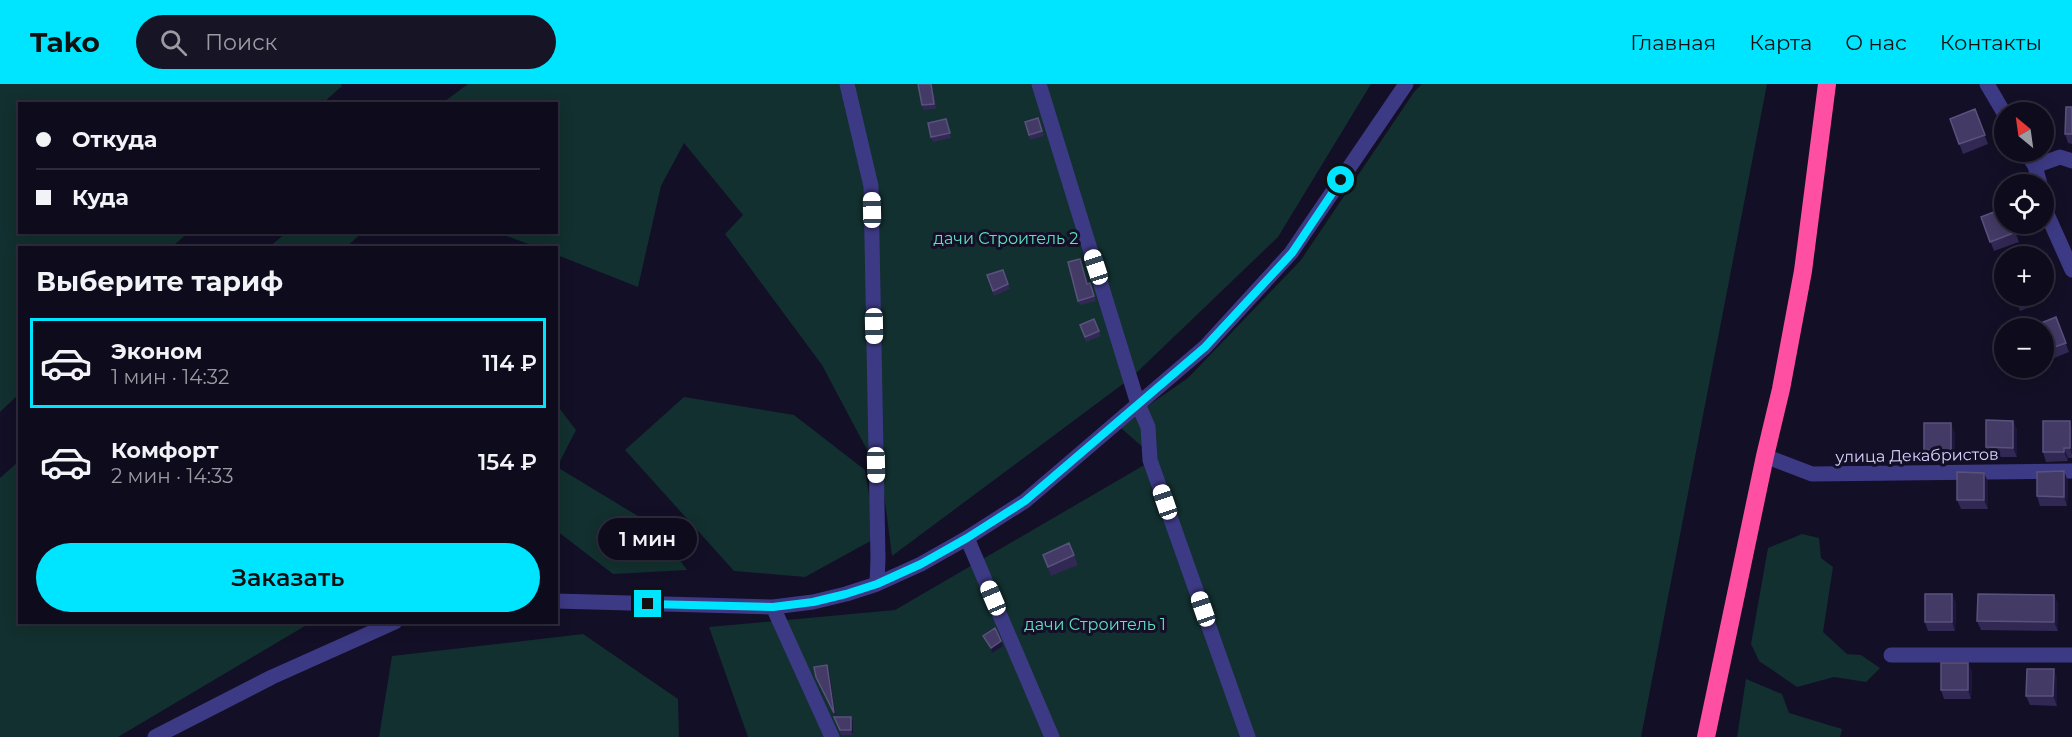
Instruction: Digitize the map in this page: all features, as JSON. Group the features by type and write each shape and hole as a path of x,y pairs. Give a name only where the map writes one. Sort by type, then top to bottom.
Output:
{"highway":[{"path":"1706,737 1781,389 1803,271 1827,84"}],"street":[{"path":"847,84 871,186 877,584"},
{"path":"1039,84 1138,404 1148,427 1150,460 1248,737"},
{"path":"558,601 773,607 813,602 877,584 921,564 967,538 1025,501 1205,347 1292,253 1406,84"},
{"path":"1987,84 1998,102"},
{"path":"2035,166 2060,156 2072,161"},
{"path":"2032,162 2037,174"},
{"path":"2054,230 2072,270"},
{"name":"улица Декабристов","path":"1765,456 1812,474 2072,471"},
{"path":"967,538 1052,737"},
{"path":"773,607 832,737"},
{"path":"155,737 272,677 391,624"},
{"path":"1891,655 2072,655"}],"green space":[{"path":"0,84 341,84 342,86 324,102 18,102 18,234 187,234 173,246 18,246 18,395 0,412"},
{"name":"дачи Строитель 2","path":"468,84 1371,84 1278,237 1131,378 892,556 882,478 822,365 725,234 743,215 684,143 661,186 638,287 558,255 558,246 534,246 501,234 558,234 558,102 444,102"},
{"name":"дачи Строитель 1","path":"1422,84 1767,84 1641,737 748,737 709,627 895,610 1153,460 1146,450 1121,428 1188,378 1301,260 1414,92"},
{"path":"285,234 361,234 347,246 270,246"},
{"path":"684,397 794,415 865,470 876,538 805,577 734,571 625,450"},
{"path":"558,407 576,430 558,465"},
{"path":"18,462 18,624 308,624 118,737 0,737 0,478"},
{"path":"558,468 656,527 687,570 613,574 558,532"},
{"path":"1802,534 1819,538 1821,558 1833,567 1823,632 1847,654 1861,655 1880,668 1866,682 1834,677 1797,687 1759,661 1751,644 1768,548"},
{"path":"583,634 678,699 679,737 379,737 392,656"},
{"path":"1746,679 1782,694 1789,713 1842,729 1840,737 1737,737"}],"building":[{"path":"918,84 931,84 934,104 922,105"},
{"path":"2066,107 2072,107 2072,134 2065,134"},
{"path":"1975,109 1985,135 1959,144 1950,119"},
{"path":"1038,118 1042,131 1029,135 1025,122"},
{"path":"946,119 950,133 931,137 928,123"},
{"path":"1994,212 1994,234 2011,234 1990,242 1981,217"},
{"path":"1080,259 1087,284 1090,283 1094,296 1078,301 1068,262"},
{"path":"1003,270 1008,284 993,291 987,275"},
{"path":"2056,317 2066,343 2054,347 2054,318"},
{"path":"1094,319 1099,331 1085,337 1080,325"},
{"path":"1986,420 2013,421 2013,448 1986,447"},
{"path":"2043,421 2070,421 2070,448 2064,448 2064,452 2043,452"},
{"path":"1924,423 1951,423 1951,450 1924,450"},
{"path":"2064,471 2064,497 2037,496 2037,472"},
{"path":"1957,472 1984,473 1984,500 1957,500"},
{"path":"1069,543 1074,555 1048,567 1043,555"},
{"path":"1925,594 1952,594 1952,622 1925,622"},
{"path":"1978,594 2054,595 2054,622 1977,621"},
{"path":"995,628 1001,641 991,648 983,636"},
{"path":"1941,663 1968,663 1968,690 1941,690"},
{"path":"827,665 834,713 816,677 814,667"},
{"path":"2027,669 2054,669 2053,696 2026,696"},
{"path":"834,717 851,717 851,730 840,730"}],"route":[{"path":"648,604 773,607 813,602 877,584 921,564 967,538 1025,501 1205,347 1292,253 1341,180"}]}
